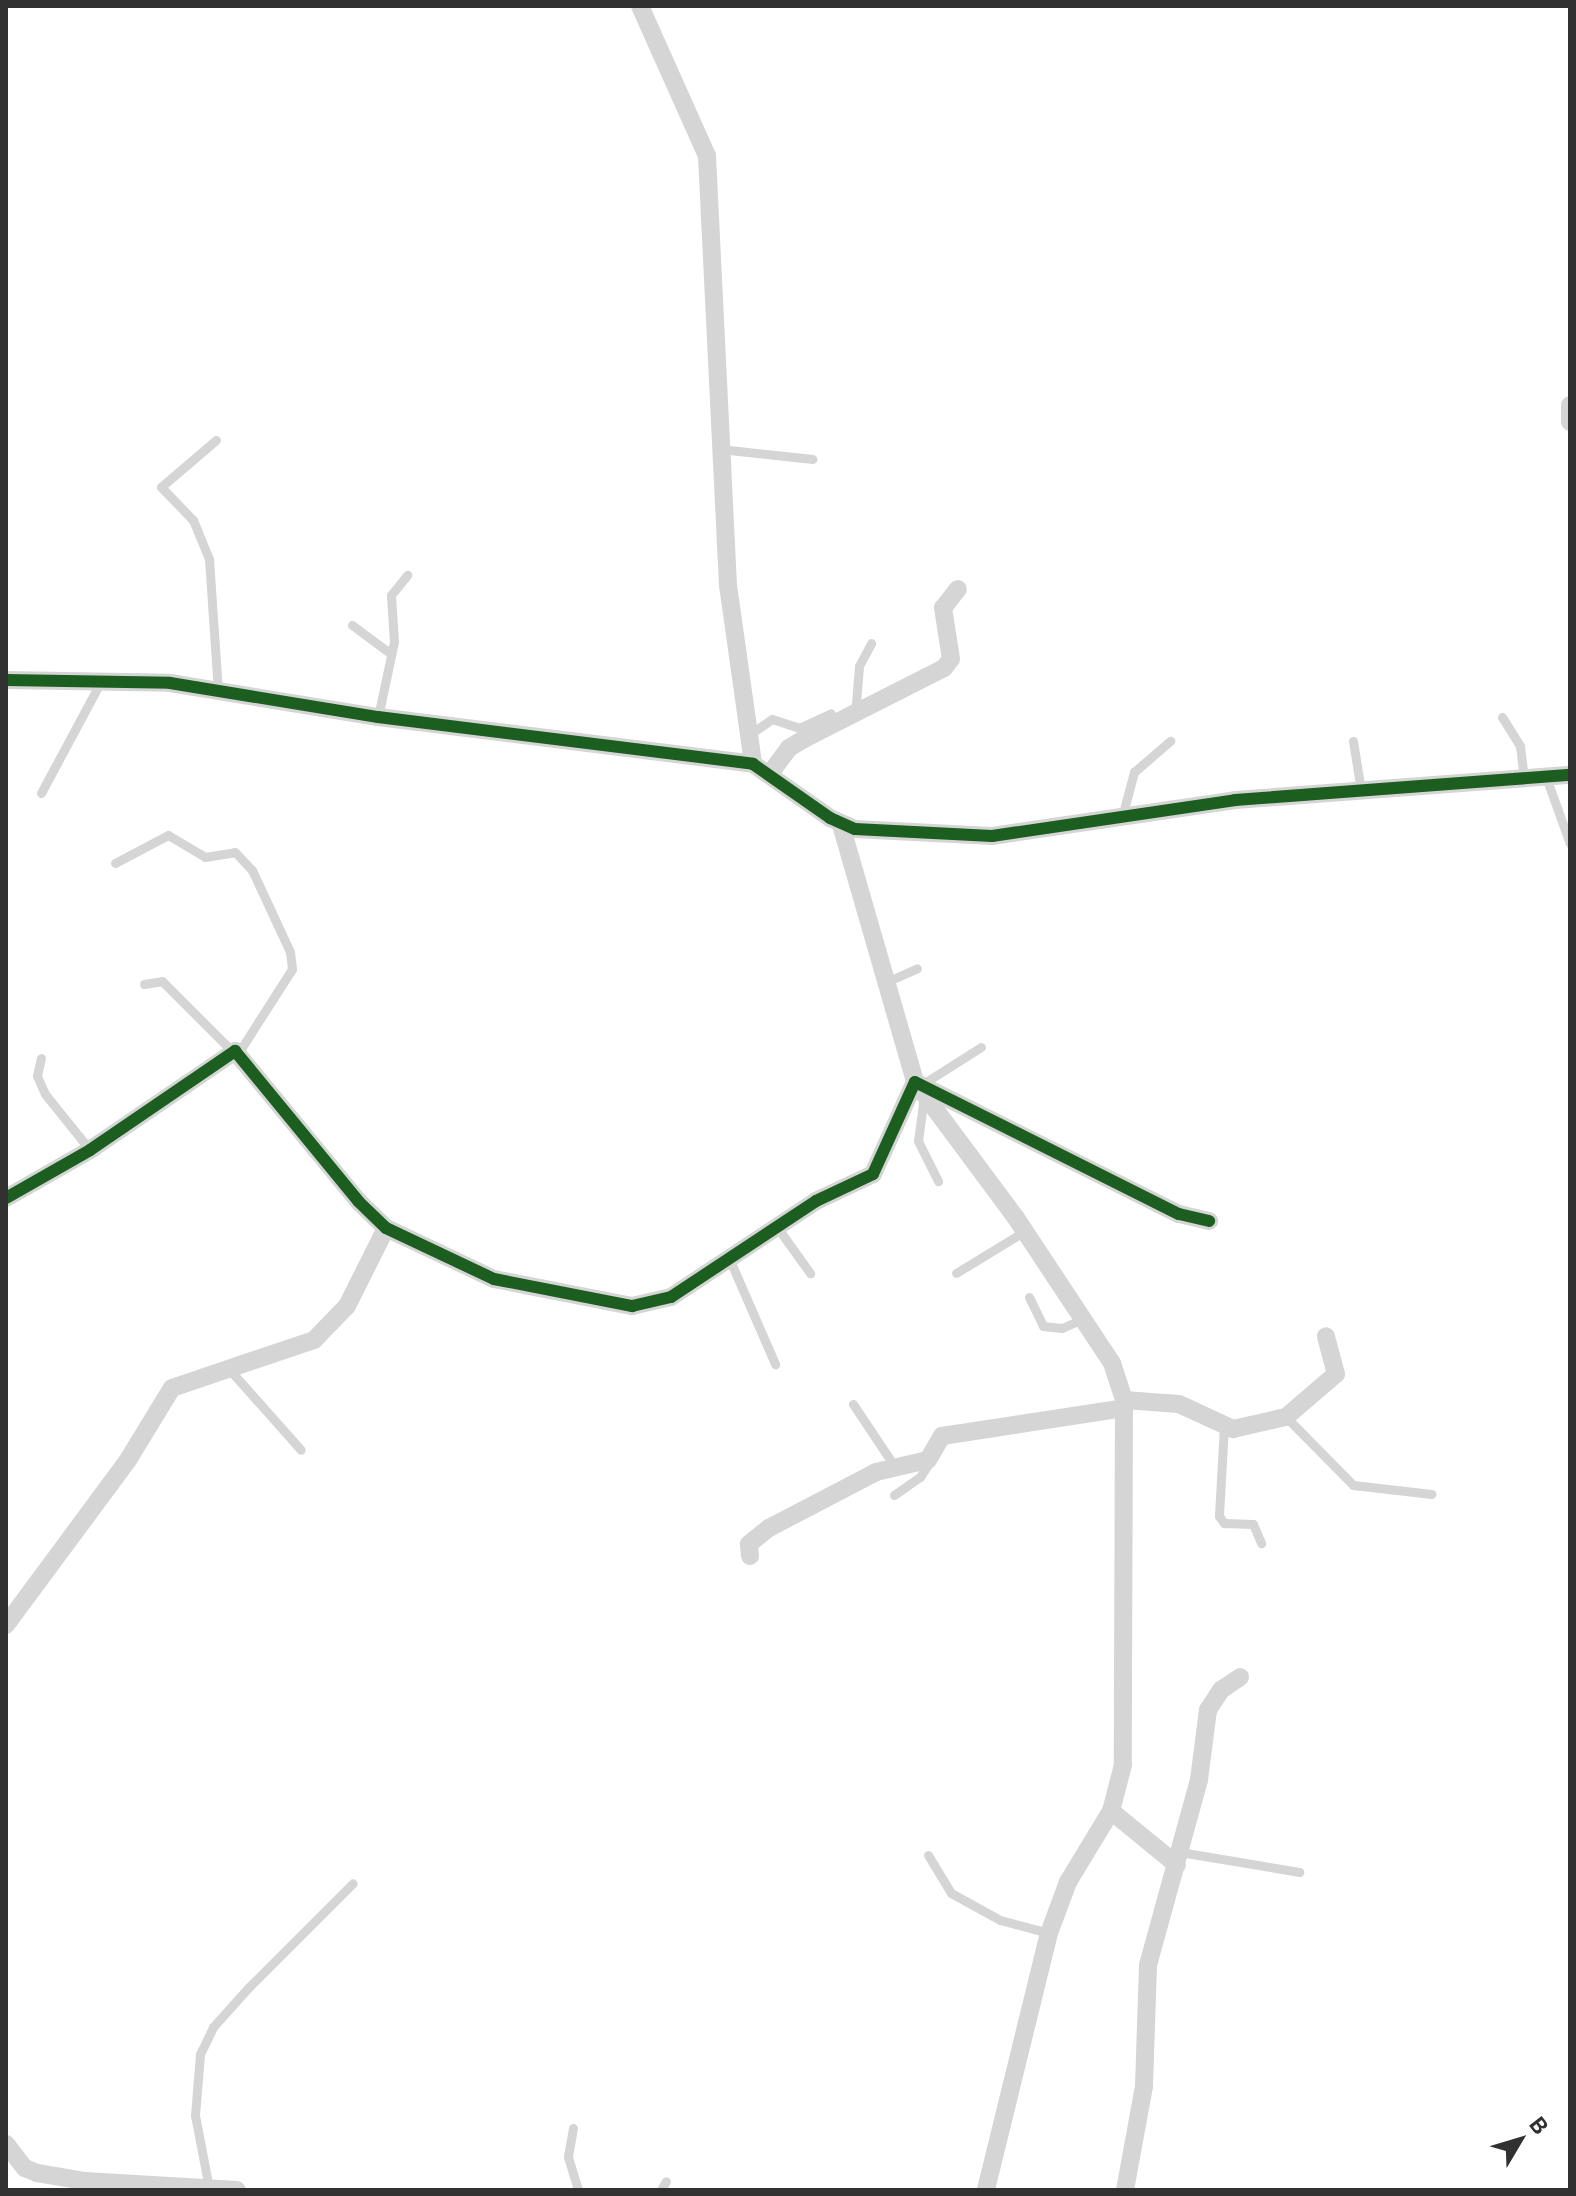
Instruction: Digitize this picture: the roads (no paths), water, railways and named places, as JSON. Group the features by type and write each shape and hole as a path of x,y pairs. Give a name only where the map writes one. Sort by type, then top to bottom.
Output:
{"street":[{"path":"640,6 707,156 728,585 753,764"},
{"path":"1570,405 1570,422"},
{"path":"771,772 789,748 944,668 951,659 943,608 958,589"},
{"path":"6,680 101,681 218,691 378,717 753,764 771,772 841,825 992,836 1235,800 1570,775"},
{"path":"841,825 884,983 920,1088 1025,1231 1112,1363 1124,1404 1120,1666 1125,1744 1111,1811 1068,1882 1049,1933 986,2190"},
{"path":"6,1198 90,1150 235,1052 358,1201 386,1228 494,1279 632,1306 671,1297 777,1227 873,1174 920,1088"},
{"path":"920,1088 1179,1214 1209,1221"},
{"path":"6,1625 128,1460 162,1399 185,1381 293,1351 332,1326 347,1306 386,1228"},
{"path":"750,1556 749,1544 769,1528 895,1467 922,1463 947,1434 1124,1404 1179,1404 1224,1426 1243,1430 1286,1417 1336,1374 1326,1336"},
{"path":"1125,2190 1144,2086 1148,1965 1199,1780 1208,1710 1221,1690 1240,1677"},
{"path":"1111,1811 1179,1858"},
{"path":"6,2144 25,2168 84,2186 237,2190"}],"lane":[{"path":"216,440 161,487 193,520 209,559 218,691"},
{"path":"720,449 812,459"},
{"path":"378,717 391,654 391,595 407,575"},
{"path":"352,625 391,654"},
{"path":"855,715 859,666 871,643"},
{"path":"41,793 101,681"},
{"path":"749,735 772,719 799,728 831,713"},
{"path":"1502,717 1520,746 1524,779"},
{"path":"1122,817 1134,772 1170,741"},
{"path":"1353,741 1361,791"},
{"path":"1546,777 1570,844"},
{"path":"115,863 168,835 205,857 235,852 252,870 290,952 292,969 235,1052 162,981 144,984"},
{"path":"884,983 917,968"},
{"path":"938,1181 918,1141 920,1088 981,1047"},
{"path":"41,1058 37,1076 45,1094 90,1150"},
{"path":"777,1227 810,1273"},
{"path":"956,1273 1025,1231"},
{"path":"729,1258 775,1364"},
{"path":"1029,1297 1043,1326 1062,1328 1082,1319"},
{"path":"229,1369 301,1450"},
{"path":"853,1404 895,1467"},
{"path":"1286,1417 1353,1485 1431,1494"},
{"path":"1224,1426 1219,1516 1224,1523 1253,1524 1261,1543"},
{"path":"894,1495 920,1477 931,1455"},
{"path":"928,1855 951,1893 1000,1920 1049,1933"},
{"path":"1179,1858 1299,1872"},
{"path":"209,2188 195,2115 200,2054 230,2007 353,1883"},
{"path":"573,2128 568,2157 578,2190"}]}
